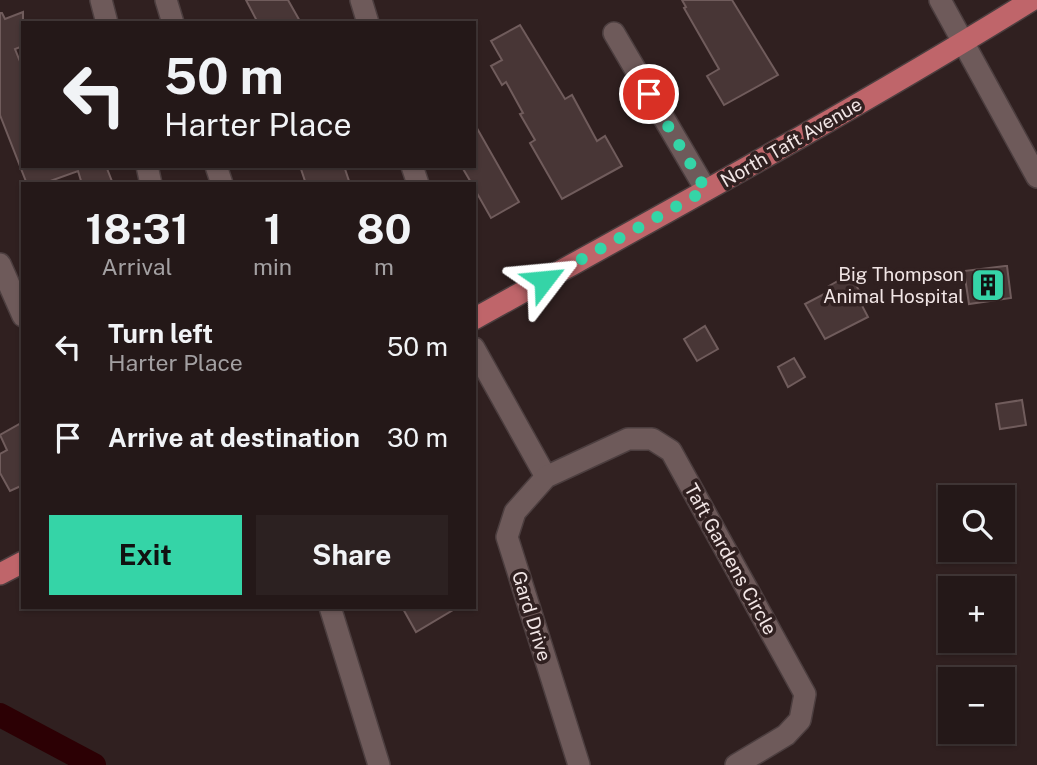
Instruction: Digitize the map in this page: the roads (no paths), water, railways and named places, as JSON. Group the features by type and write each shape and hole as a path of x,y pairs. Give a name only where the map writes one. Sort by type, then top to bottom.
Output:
{"main road":[{"name":"North Taft Avenue","path":"476,318 706,190 1032,0"},
{"path":"0,574 21,563"}],"street":[{"path":"101,0 106,21"},
{"path":"166,0 172,21"},
{"path":"361,0 367,21"},
{"path":"940,0 1037,177"},
{"path":"614,33 706,190"},
{"path":"0,264 21,311"},
{"path":"476,352 546,477"},
{"name":"Taft Gardens Circle","path":"546,477 628,439 652,439 671,451 805,694 800,720 786,735 736,765"},
{"name":"Gard Drive","path":"546,477 515,512 507,537 579,765"},
{"path":"331,609 379,765"}],"waterway":[{"path":"0,715 94,765"}],"place":[{"name":"Big Thompson Animal Hospital","path":"988,285"}]}
